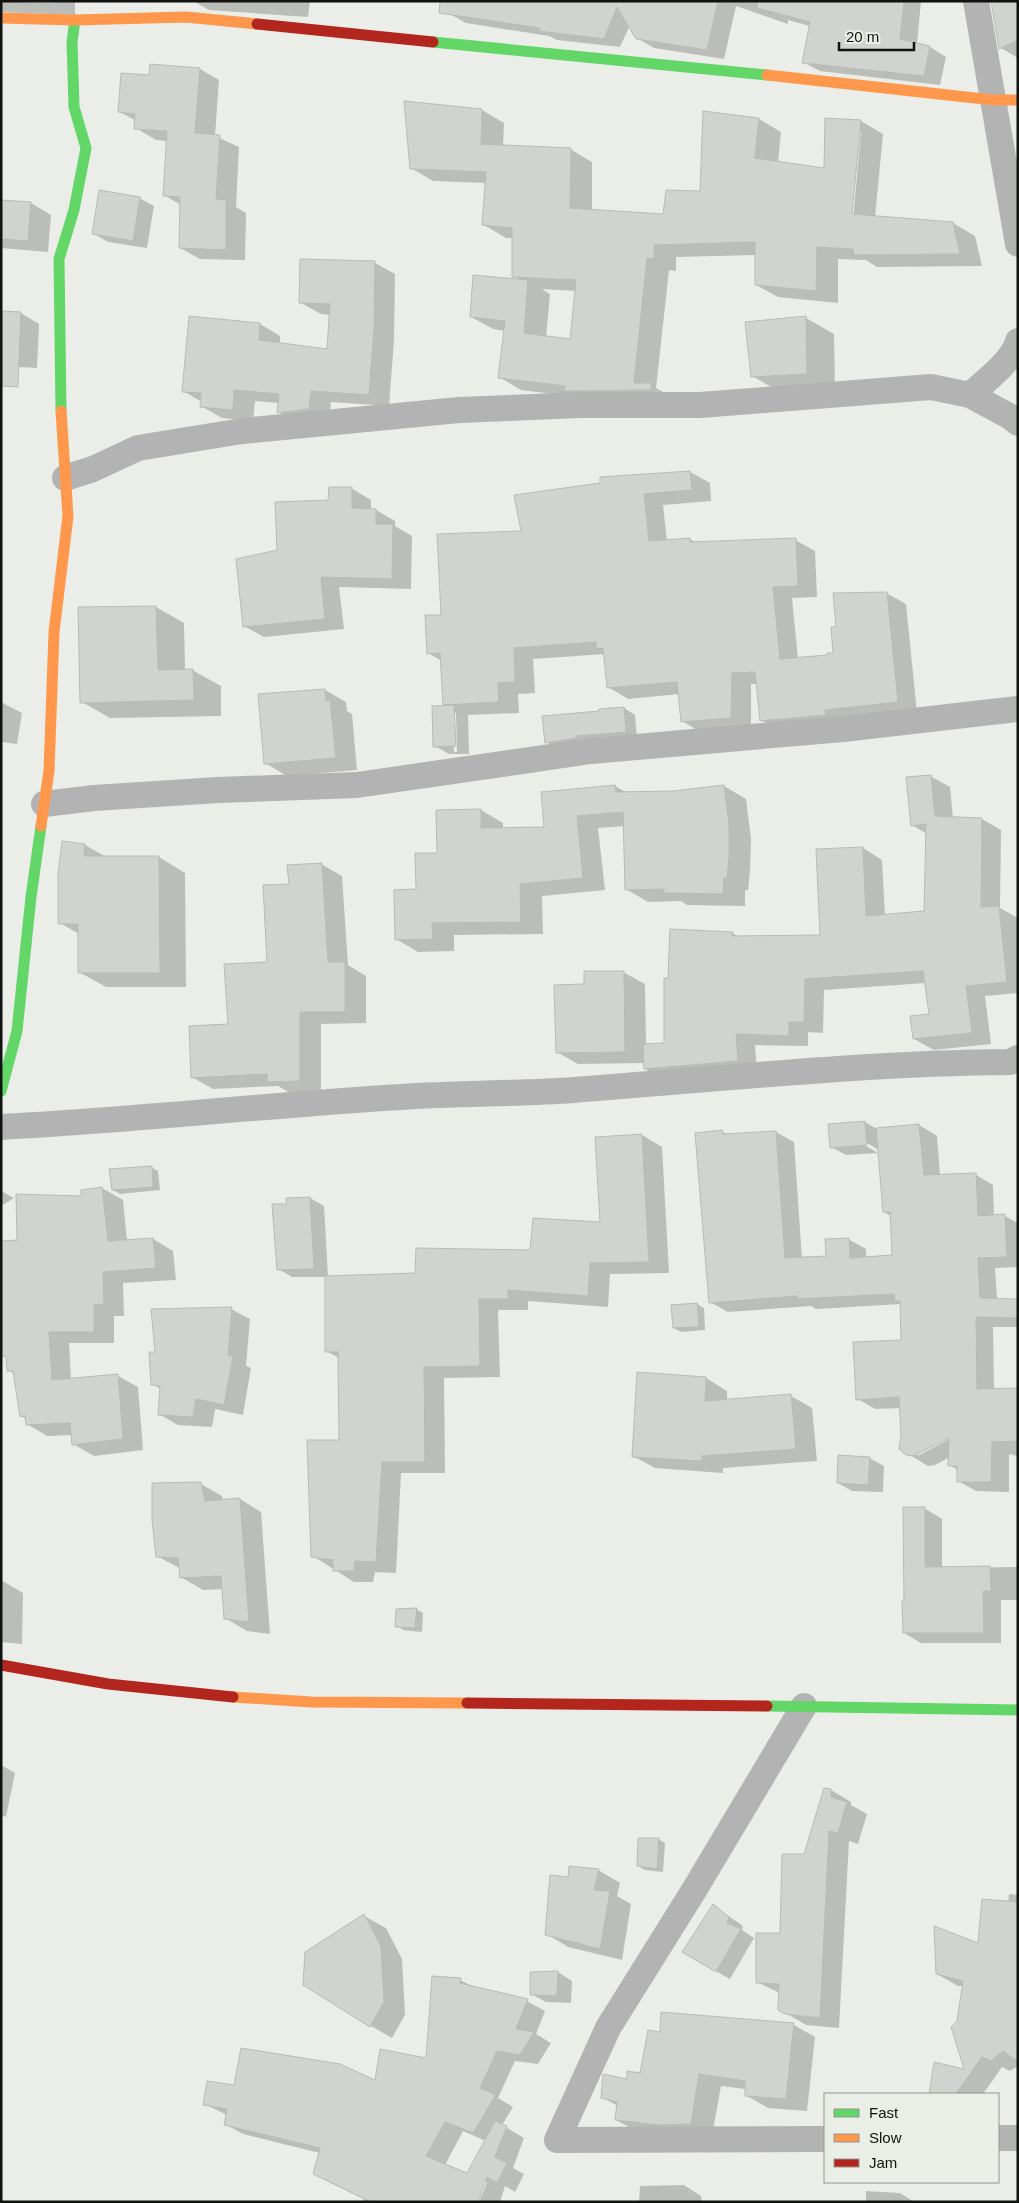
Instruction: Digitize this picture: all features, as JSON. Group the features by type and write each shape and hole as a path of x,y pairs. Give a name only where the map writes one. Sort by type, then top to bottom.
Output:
{"street":[{"path":"976,1 1006,100 1018,244"},
{"path":"1,18 76,20 186,17 1006,100"},
{"path":"1,1091 17,1031 31,897 49,771 54,632 68,516 61,424 59,259 74,210 86,148 74,107 72,42 76,20"},
{"path":"970,395 995,374 1016,347 1018,341"},
{"path":"65,478 93,469 138,448 242,431 459,410 580,405 700,405 931,387 970,395 1009,416 1018,423"},
{"path":"44,804 94,798 218,790 357,785 591,751 843,729 1018,709"},
{"path":"1,1127 101,1122 402,1097 571,1090 835,1068 1010,1062 1018,1058"},
{"path":"1,1665 108,1684 218,1696 311,1702 804,1706 1018,1710"},
{"path":"804,1706 696,1887 608,2028 557,2140 824,2138"},
{"path":"999,2138 1018,2138"}],"building":[{"path":"54,1 54,4 1,2"},
{"path":"440,1 718,1 707,50 636,39 617,7 604,39 539,31 539,28 439,13"},
{"path":"758,1 904,1 900,39 930,46 924,76 802,63 810,22 757,8"},
{"path":"991,1 1018,1 1018,40 999,49"},
{"path":"150,64 200,68 195,133 220,135 216,199 226,200 226,250 179,248 180,197 163,196 167,131 134,129 135,114 118,112 121,73 149,75"},
{"path":"404,101 482,109 481,144 571,148 570,208 663,214 666,190 700,191 703,111 759,118 755,158 824,168 825,118 861,120 852,214 953,222 960,254 854,255 853,249 817,247 816,291 755,285 755,242 654,245 654,259 647,258 634,383 651,383 651,390 564,391 565,386 498,378 505,321 470,317 473,275 528,280 524,333 570,339 576,280 512,277 512,228 482,225 486,172 410,169"},
{"path":"99,190 140,197 133,241 92,234"},
{"path":"1,200 31,202 28,241 1,239"},
{"path":"300,259 375,261 374,328 369,395 311,391 309,409 277,413 279,394 234,390 233,410 200,407 201,393 182,392 189,316 260,323 259,340 327,349 330,304 299,303"},
{"path":"1,311 21,312 18,387 1,386"},
{"path":"806,316 807,374 751,377 745,322"},
{"path":"690,471 692,490 644,494 649,541 690,538 690,542 796,538 798,586 773,587 780,659 833,653 831,627 836,627 833,593 887,592 898,702 825,710 826,715 760,721 755,672 732,673 731,718 681,722 677,682 607,688 603,648 596,649 596,642 514,648 515,682 498,683 499,702 443,705 440,653 427,654 425,615 441,615 437,534 521,531 514,495 600,483 600,477"},
{"path":"329,487 352,487 352,508 376,509 376,524 393,524 392,579 321,577 325,619 243,627 236,559 277,550 275,502 328,500"},
{"path":"156,606 158,670 193,669 194,700 80,703 78,607"},
{"path":"325,689 326,701 330,700 336,758 264,764 258,694"},
{"path":"454,705 456,746 433,747 432,706"},
{"path":"624,707 626,732 576,736 576,738 545,743 542,716"},
{"path":"931,775 935,816 982,818 981,907 999,906 1007,982 966,986 972,1033 913,1039 910,1016 929,1014 923,971 805,979 804,1022 789,1022 789,1036 736,1034 738,1061 644,1069 643,1044 664,1043 664,978 668,978 670,929 733,932 732,936 820,935 816,849 863,847 866,916 924,911 926,824 911,826 906,777"},
{"path":"615,785 616,792 673,791 724,785 729,825 729,858 727,878 724,878 723,894 664,893 664,889 625,890 623,812 577,816 583,878 520,884 521,922 432,923 433,939 395,940 394,890 416,889 415,853 437,853 436,810 481,809 481,828 544,827 541,792"},
{"path":"62,841 85,844 84,856 159,856 160,973 78,973 78,924 58,924 58,875"},
{"path":"322,863 328,962 345,962 345,1012 300,1012 300,1081 267,1082 267,1074 191,1078 189,1026 228,1024 224,964 267,962 263,885 289,884 287,865"},
{"path":"584,971 624,971 625,1052 556,1053 554,985 584,984"},
{"path":"865,1121 867,1145 830,1148 828,1124"},
{"path":"919,1124 924,1175 976,1173 978,1216 1005,1214 1007,1257 978,1258 980,1298 1018,1299 1018,1318 976,1317 977,1389 1018,1388 1018,1441 992,1442 991,1482 957,1482 957,1466 948,1466 949,1438 913,1456 906,1455 899,1449 901,1436 899,1397 856,1400 853,1342 901,1340 900,1301 895,1301 894,1294 798,1299 797,1296 709,1303 695,1133 722,1130 723,1134 776,1131 785,1258 826,1256 825,1239 849,1238 850,1258 892,1255 890,1212 883,1212 876,1128"},
{"path":"642,1134 649,1262 590,1263 588,1296 508,1290 508,1299 479,1299 480,1366 424,1367 425,1462 382,1462 376,1562 355,1561 354,1571 333,1571 333,1560 311,1557 307,1440 339,1440 338,1352 325,1352 325,1276 415,1273 416,1248 530,1250 533,1218 600,1222 595,1137"},
{"path":"152,1166 153,1187 112,1190 109,1169"},
{"path":"102,1187 108,1241 153,1238 156,1268 103,1272 104,1304 94,1305 94,1332 49,1332 52,1380 118,1374 123,1439 72,1445 70,1423 26,1425 25,1415 20,1417 13,1371 7,1371 6,1357 1,1355 1,1241 17,1240 16,1194 81,1196 81,1190"},
{"path":"310,1197 314,1269 277,1270 272,1204 286,1204 286,1198"},
{"path":"697,1303 699,1327 673,1328 671,1305"},
{"path":"232,1307 228,1356 233,1356 224,1405 196,1399 193,1417 158,1415 160,1386 151,1385 149,1352 155,1352 151,1309"},
{"path":"637,1372 706,1377 705,1401 791,1394 796,1449 702,1456 701,1461 632,1457"},
{"path":"838,1455 870,1457 868,1485 837,1483"},
{"path":"201,1482 205,1501 240,1498 249,1622 224,1619 221,1576 180,1578 178,1558 156,1557 152,1520 152,1483"},
{"path":"903,1507 925,1507 925,1567 990,1566 991,1591 983,1591 984,1633 903,1633"},
{"path":"417,1608 415,1628 395,1627 396,1609"},
{"path":"824,1788 831,1789 831,1797 847,1802 838,1833 829,1831 820,2018 785,2014 778,2010 779,1984 756,1983 756,1933 780,1933 782,1854 804,1854"},
{"path":"638,1838 659,1838 657,1869 637,1866"},
{"path":"569,1866 599,1869 594,1890 610,1891 600,1949 545,1935 550,1875 568,1877"},
{"path":"982,1899 1018,1902 1018,2062 1003,2051 991,2061 982,2057 957,2093 929,2093 934,2062 964,2069 951,2027 957,2021 963,1981 936,1974 934,1926 978,1943"},
{"path":"713,1904 729,1917 727,1923 741,1929 716,1972 682,1952"},
{"path":"364,1914 381,1946 384,2002 370,2027 303,1985 305,1952"},
{"path":"558,1971 557,1996 530,1995 530,1972"},
{"path":"432,1976 461,1978 460,1983 528,1999 516,2029 534,2032 520,2055 497,2051 480,2088 496,2095 473,2133 445,2122 426,2156 467,2173 495,2121 507,2126 495,2157 507,2163 497,2183 487,2177 478,2202 371,2202 313,2174 320,2148 224,2125 227,2109 203,2105 207,2081 234,2085 241,2048 340,2064 375,2080 380,2049 426,2058"},
{"path":"661,2012 794,2023 786,2099 745,2096 745,2081 699,2074 691,2124 657,2125 615,2120 617,2102 601,2098 603,2074 627,2079 627,2071 640,2073 648,2030 660,2032"}],"traffic: fast":[{"path":"61,411 59,259 74,210 86,148 74,107 72,42 75,20"},
{"path":"433,42 767,75"},
{"path":"1,1091 17,1031 31,897 41,826"},
{"path":"767,1706 1018,1710"}],"traffic: slow":[{"path":"1,18 75,20 186,17 257,24"},
{"path":"767,75 993,100 1018,100"},
{"path":"41,826 49,771 54,632 68,516 61,411"},
{"path":"233,1697 311,1702 467,1703"}],"traffic: jam":[{"path":"257,24 433,42"},
{"path":"1,1665 108,1684 233,1697"},
{"path":"467,1703 767,1706"}]}
